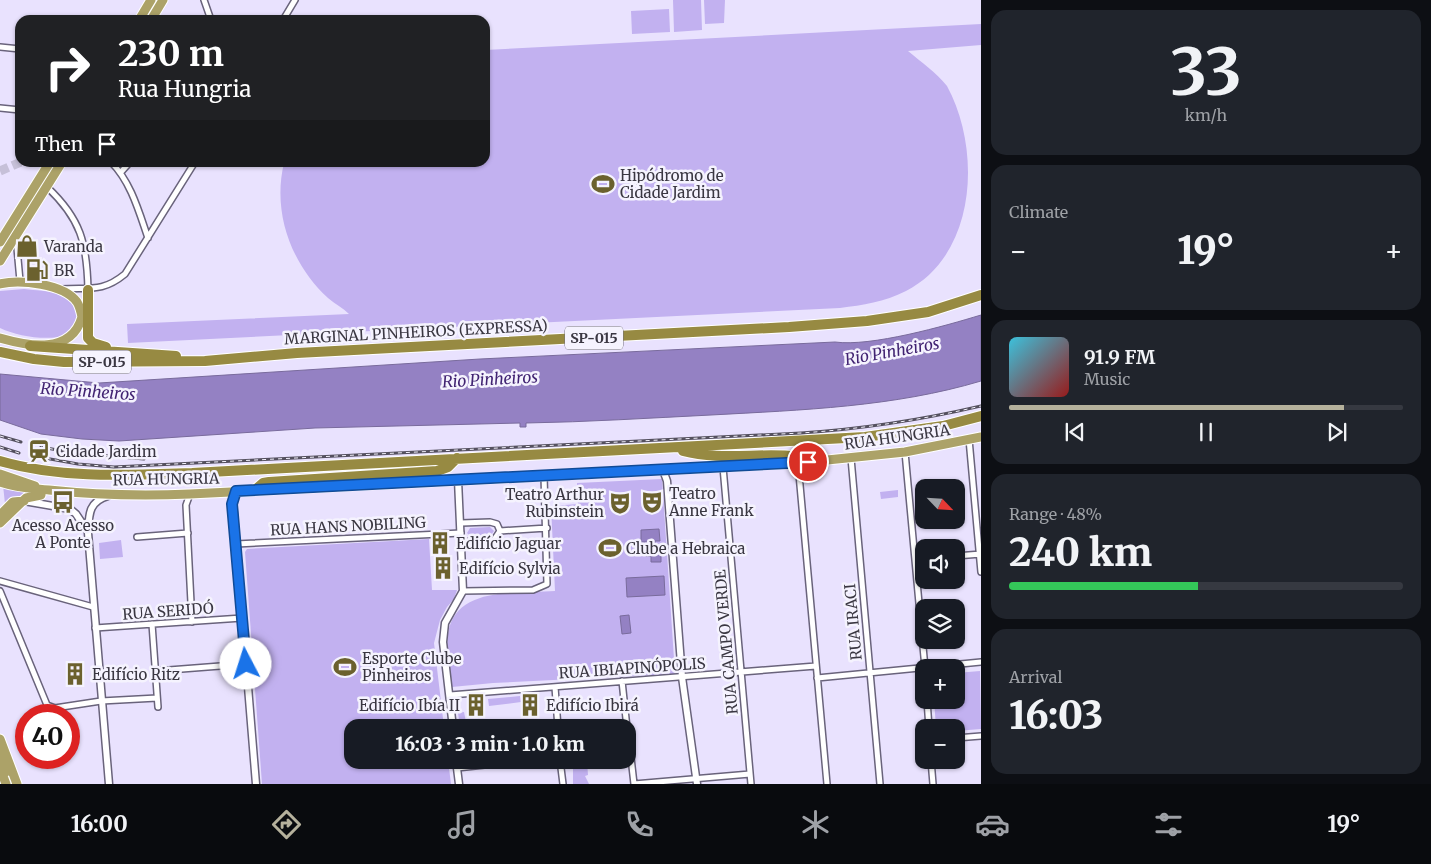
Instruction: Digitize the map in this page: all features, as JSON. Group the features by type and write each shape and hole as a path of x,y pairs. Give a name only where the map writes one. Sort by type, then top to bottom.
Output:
{"highway":[{"path":"142,15 151,0"},
{"path":"154,15 162,0"},
{"path":"0,242 47,167"},
{"path":"0,261 59,167"},
{"path":"0,284 20,281 57,289 76,302 82,317"},
{"path":"30,346 65,340 77,329 82,317 84,300 88,290"},
{"path":"88,290 88,334 90,341 97,345 136,353"},
{"name":"MARGINAL PINHEIROS (EXPRESSA)","path":"0,352 34,359 64,362 205,361 296,353 867,321 928,312 981,295"},
{"path":"0,338 53,350 136,353 205,361"},
{"path":"0,461 57,472 130,475 672,449 865,437 943,426 981,416"},
{"name":"RUA HUNGRIA","path":"68,493 114,495 190,494 798,463 905,452 981,437"},
{"path":"672,449 704,456 795,457 818,461"},
{"path":"256,490 263,483 269,482 437,471 448,467 457,458"},
{"path":"0,474 46,490"},
{"path":"0,482 28,490 68,493"},
{"path":"0,523 24,501 34,495 68,493"},
{"path":"0,516 13,502 24,501"},
{"path":"0,739 17,784"},
{"path":"0,756 11,784"},
{"path":"0,768 6,784"}],"street":[{"path":"204,0 209,15"},
{"path":"286,15 295,0"},
{"path":"0,47 15,49"},
{"path":"0,108 15,110"},
{"path":"116,167 121,172 148,238"},
{"path":"121,172 126,167"},
{"path":"57,289 88,290 110,284 125,274 191,167"},
{"path":"47,187 62,202 81,231 87,263 88,290"},
{"path":"16,236 20,281"},
{"path":"970,440 981,572"},
{"path":"905,452 915,560"},
{"name":"RUA IRACI","path":"851,458 880,784"},
{"path":"798,463 827,784"},
{"name":"RUA CAMPO VERDE","path":"723,467 751,784"},
{"path":"663,470 667,481 682,677 696,781"},
{"path":"667,481 673,470"},
{"path":"462,591 533,590 545,586 548,580 544,475"},
{"path":"452,719 443,632 462,591 462,542 458,480"},
{"path":"236,491 232,504 256,784"},
{"path":"223,492 232,504"},
{"path":"190,494 186,502 192,622"},
{"path":"108,784 88,533 89,512 92,505 100,499 114,495"},
{"path":"24,501 70,509 76,514 88,533"},
{"path":"461,523 490,522 497,524 500,531"},
{"path":"500,531 547,528"},
{"path":"462,542 494,540 500,531"},
{"path":"137,536 188,533"},
{"name":"RUA HANS NOBILING","path":"236,544 461,533"},
{"path":"965,555 980,554"},
{"path":"0,581 94,607"},
{"path":"918,589 924,659"},
{"path":"0,591 47,705 55,708 101,701 157,698"},
{"name":"RUA SERIDÓ","path":"95,628 242,618"},
{"path":"152,624 158,707"},
{"path":"965,663 981,662"},
{"path":"156,671 246,664"},
{"name":"RUA IBIAPINÓPOLIS","path":"450,695 816,666"},
{"path":"817,678 915,668"},
{"path":"622,681 626,719"},
{"path":"555,687 557,719"},
{"path":"965,737 981,736"},
{"path":"457,769 459,784"},
{"path":"561,769 562,784"},
{"path":"632,769 634,784 696,781 750,774"},
{"path":"932,769 933,784"}],"shaded area":[{"path":"673,0 701,0 702,30 674,32"},
{"path":"704,0 725,0 724,23 705,24"},
{"path":"669,9 670,32 632,34 631,11"},
{"path":"981,24 981,45 908,51 943,81 958,111 965,139 968,168 966,198 960,226 948,252 930,274 906,291 890,298 840,308 128,343 127,324 349,314 328,298 315,284 295,253 283,218 281,181 283,167 490,167 490,50"},
{"path":"51,167 55,167 6,245 3,244"},
{"path":"24,289 58,294 71,301 79,317 68,335 43,338 16,334 0,328 0,291"},
{"name":"Clube a Hebraica","path":"662,479 675,674 493,683 452,687 447,640 453,618 463,607 475,600 491,595 555,591 551,506 578,504 577,483"},
{"path":"3,485 29,491 5,504"},
{"path":"898,490 898,497 881,499 880,492"},
{"path":"490,527 494,531 491,535 470,536 467,533 470,528"},
{"name":"Esporte Clube Pinheiros","path":"429,539 432,590 457,590 454,599 440,620 434,643 443,719 344,719 344,769 449,769 451,784 262,784 245,552 247,549"},
{"path":"121,540 123,557 100,559 99,543"},
{"path":"980,671 981,729 965,730 965,719 935,719 935,709 965,709 965,672"},
{"path":"520,696 521,702 489,706 488,699"},
{"path":"464,712 465,719 459,719 458,713"},
{"path":"573,769 588,769 588,775 585,776 589,784 573,784"}],"water":[{"name":"Rio Pinheiros","path":"981,315 981,381 915,397 848,406 711,415 526,423 526,427 520,427 520,423 315,428 119,441 41,434 0,420 0,374 99,383 480,359 835,342 850,343 888,339"},
{"path":"659,529 660,541 655,541 655,550 661,550 661,562 651,562 651,556 646,556 646,548 650,547 650,542 641,542 641,530"},
{"path":"664,576 665,595 627,597 626,578"},
{"path":"629,615 631,633 622,634 620,616"}],"tunnel":[{"path":"149,15 158,0"},
{"path":"0,171 15,165"}],"railway":[{"path":"39,457 78,464 114,467 801,433 891,423 981,406"},
{"path":"0,436 21,442"},
{"path":"0,447 19,453"},
{"path":"41,447 74,453 144,459"}],"place":[{"name":"Hipódromo de Cidade Jardim","path":"603,184"},
{"name":"Varanda","path":"27,246"},
{"name":"BR","path":"37,270"},
{"name":"Cidade Jardim","path":"39,451"},
{"name":"Acesso Acesso A Ponte","path":"63,502"},
{"name":"Teatro Anne Frank","path":"652,502"},
{"name":"Teatro Arthur Rubinstein","path":"620,503"},
{"name":"Edifício Jaguar","path":"440,543"},
{"name":"Clube a Hebraica","path":"610,548"},
{"name":"Edifício Sylvia","path":"443,568"},
{"name":"Esporte Clube Pinheiros","path":"345,667"},
{"name":"Edifício Ritz","path":"75,674"},
{"name":"Edifício Ibía II","path":"476,705"},
{"name":"Edifício Ibirá","path":"530,705"}],"route":[{"path":"246,664 232,504 236,491 808,462"}]}
